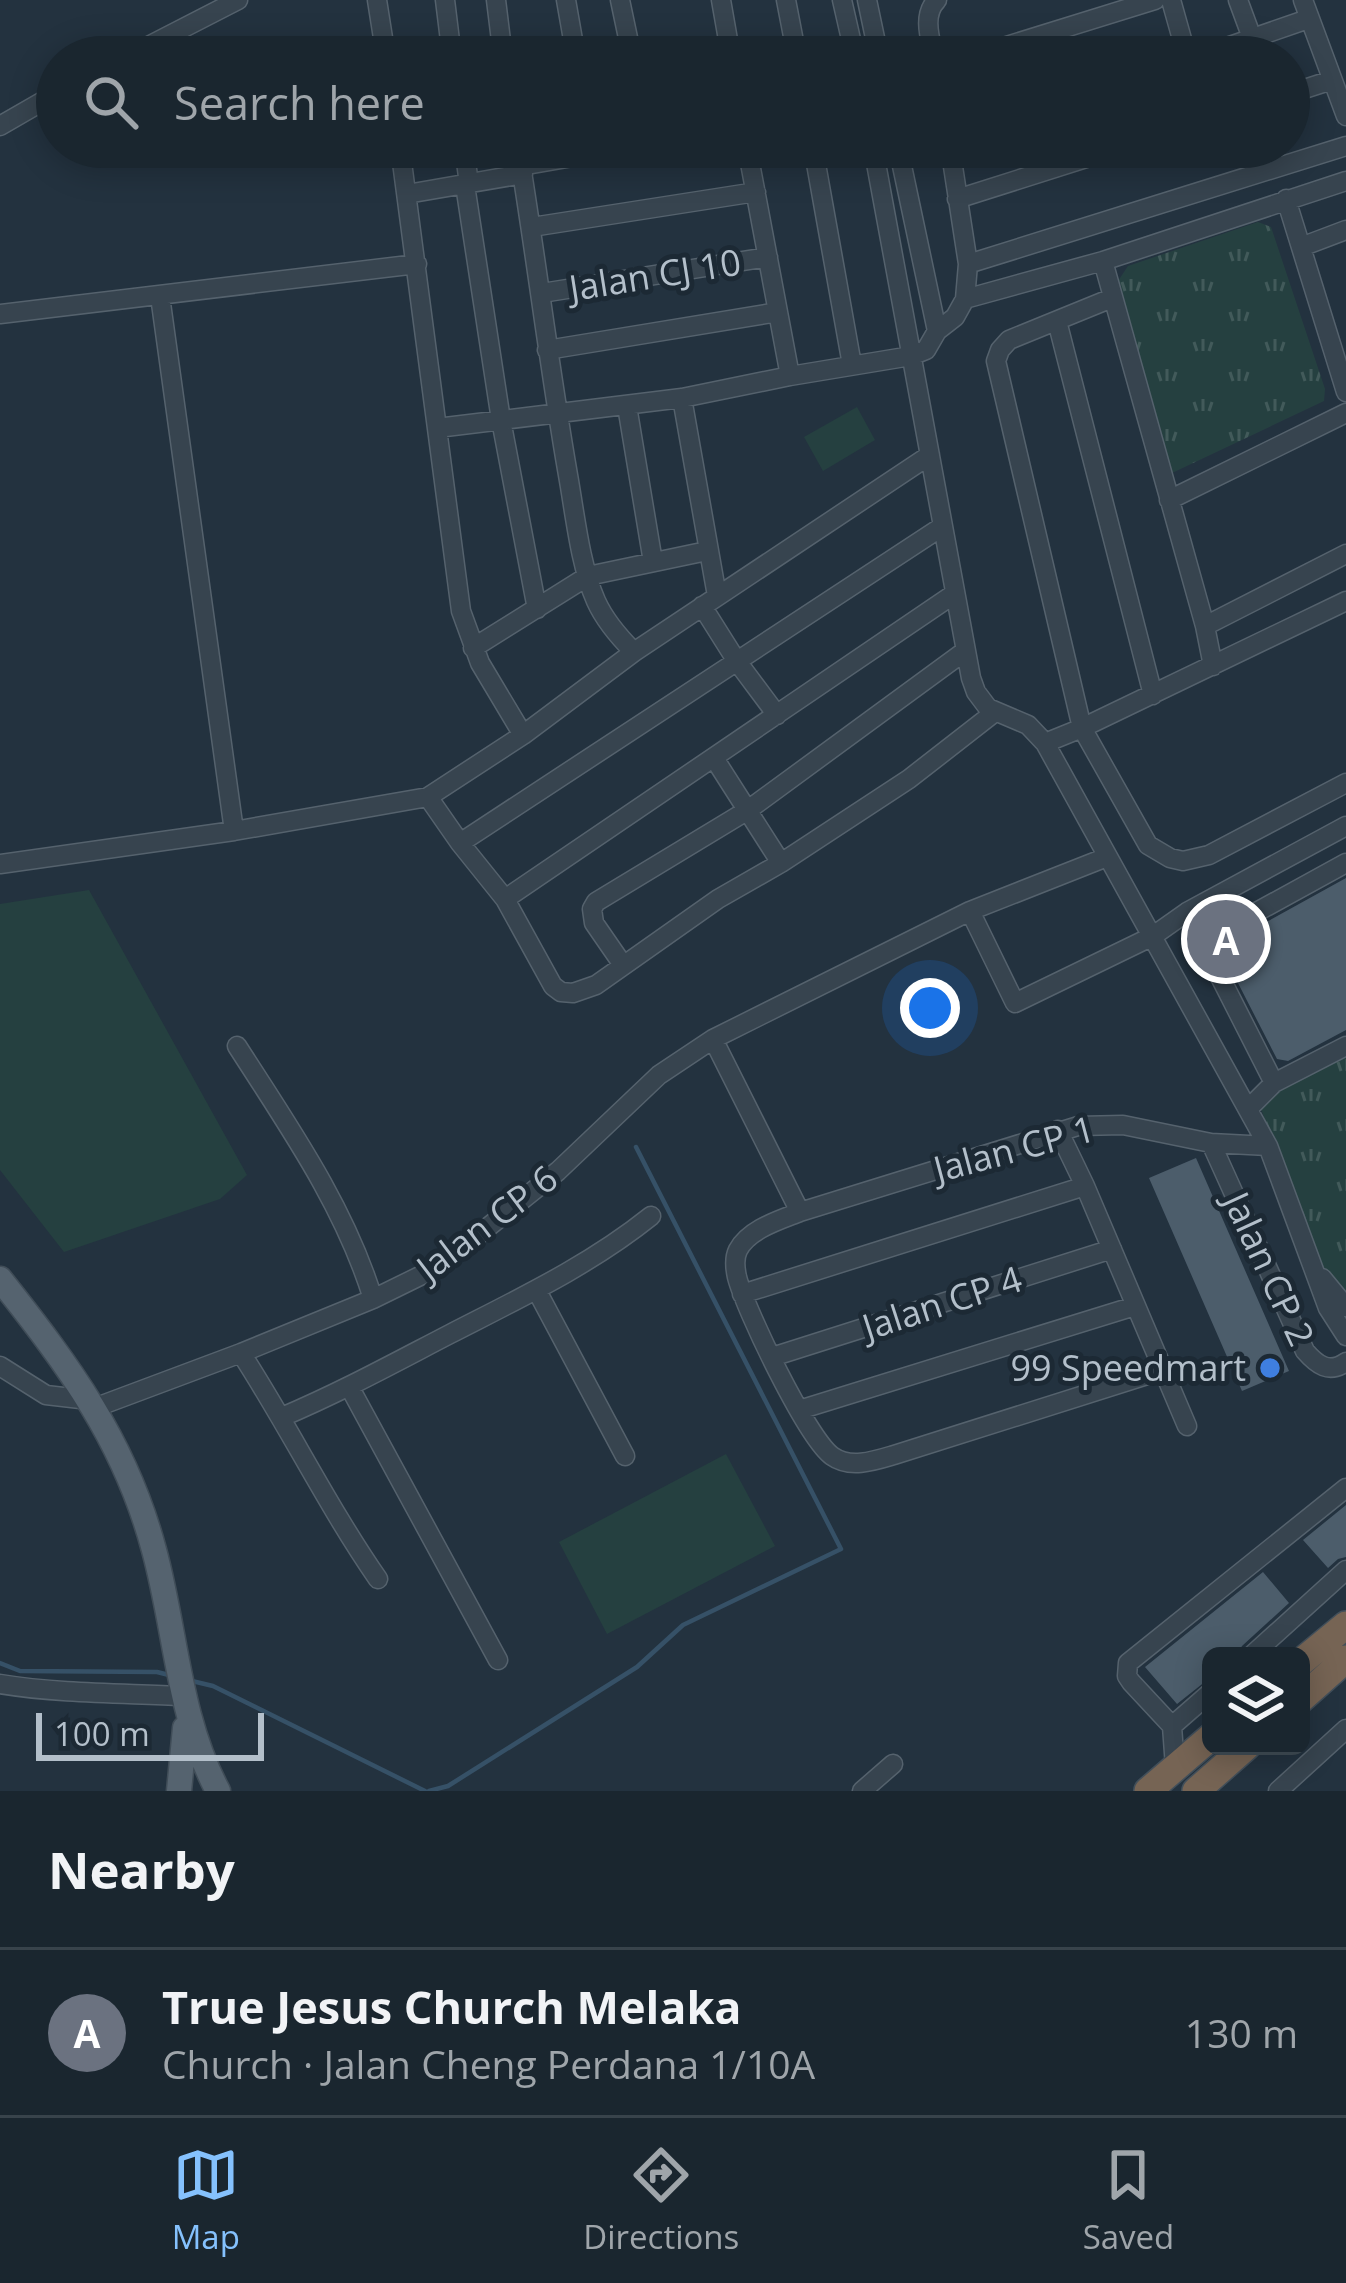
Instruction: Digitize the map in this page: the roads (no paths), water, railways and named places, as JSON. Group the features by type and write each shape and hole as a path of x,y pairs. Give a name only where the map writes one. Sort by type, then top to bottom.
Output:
{"highway":[{"path":"1310,1655 1346,1625"},
{"path":"1310,1691 1346,1659"},
{"path":"1148,1791 1202,1744"},
{"path":"1196,1791 1237,1755"}],"main road":[{"path":"0,1279 91,1404 126,1466 141,1507 171,1619 183,1696 185,1735 179,1791"},
{"path":"183,1696 210,1789"}],"street":[{"path":"168,36 238,0"},
{"path":"377,0 383,36"},
{"path":"445,0 449,36"},
{"path":"496,0 500,36"},
{"path":"566,0 572,36"},
{"path":"620,0 628,36"},
{"path":"721,0 727,36"},
{"path":"786,0 792,36"},
{"path":"842,0 850,36"},
{"path":"867,0 875,36"},
{"path":"1039,36 1155,0"},
{"path":"1171,0 1181,36"},
{"path":"1238,0 1251,36"},
{"path":"929,36 934,4"},
{"path":"1256,36 1305,9 1346,116"},
{"path":"1310,87 1332,80"},
{"path":"0,126 36,105"},
{"path":"1310,157 1346,146"},
{"path":"403,168 456,582 473,648 523,735"},
{"path":"466,168 501,420 537,609"},
{"path":"407,194 467,184 506,168"},
{"path":"521,168 557,414 588,576 606,619 634,652"},
{"path":"752,168 790,376"},
{"path":"817,168 852,365"},
{"path":"877,168 976,692 995,712 1028,725 1045,742 1249,1108 1268,1146 1328,1308 1346,1336"},
{"path":"903,168 938,331"},
{"path":"437,428 682,398 926,350 964,299 968,264 953,168"},
{"path":"957,199 1054,168"},
{"path":"968,264 1276,168"},
{"path":"964,299 1103,261 1346,181"},
{"path":"532,227 756,192"},
{"path":"1286,199 1346,392"},
{"path":"1301,247 1346,230"},
{"name":"Jalan CJ 10","path":"542,293 768,257"},
{"path":"1103,261 1213,666"},
{"path":"0,314 417,264"},
{"path":"160,296 234,831"},
{"path":"1112,298 1009,340 996,361 1082,728 1148,845 1184,861 1209,855 1346,783"},
{"path":"547,350 778,312"},
{"path":"1057,321 1153,694"},
{"path":"682,398 707,551 709,601 736,661 777,715"},
{"path":"627,406 653,562"},
{"path":"1169,500 1346,412"},
{"path":"0,864 428,797 523,735 634,652 930,455"},
{"path":"460,843 943,526"},
{"path":"473,648 588,576 707,551"},
{"path":"1205,626 1346,554"},
{"path":"505,898 954,594"},
{"path":"1045,742 1346,601"},
{"path":"623,965 594,923 596,902 748,810 965,651"},
{"path":"428,797 505,898 553,986 573,993 909,779 995,712"},
{"path":"714,758 781,862"},
{"path":"970,911 1015,1003 1154,936 1187,912 1346,826"},
{"name":"Jalan CP 6","path":"91,1404 241,1353 404,1286 457,1252 558,1171 659,1075 713,1039 970,911 1107,857"},
{"path":"1202,942 1346,863"},
{"path":"1187,912 1274,1083"},
{"path":"713,1039 800,1212"},
{"path":"237,1046 351,1237 373,1299"},
{"path":"1249,1108 1274,1083 1346,1046"},
{"name":"Jalan CP 1","path":"742,1294 735,1271 736,1252 766,1226 1058,1130 1102,1123 1210,1143 1268,1146"},
{"path":"1058,1130 1187,1426"},
{"name":"Jalan CP 2","path":"1210,1143 1305,1351 1322,1367 1331,1369 1346,1362"},
{"path":"1085,1186 742,1294 819,1442 833,1457 850,1463 894,1455 1162,1370"},
{"path":"282,1417 350,1388 537,1291 616,1244 651,1216"},
{"name":"Jalan CP 4","path":"772,1358 1112,1249"},
{"path":"1312,1264 1346,1307"},
{"path":"537,1291 625,1456"},
{"path":"799,1410 1135,1306"},
{"path":"241,1353 378,1580"},
{"path":"0,1366 46,1395 91,1404"},
{"path":"350,1388 498,1660"},
{"path":"1175,1767 1172,1726 1130,1682 1128,1663 1346,1488"},
{"path":"1261,1647 1346,1570"},
{"path":"0,1684 53,1693 183,1696"},
{"path":"1172,1726 1202,1700"},
{"path":"1279,1791 1346,1729"},
{"path":"862,1791 892,1764"}],"waterway":[{"path":"429,1791 448,1786 637,1667 683,1625 841,1549 636,1147"},
{"path":"0,1663 20,1671 169,1675"},
{"path":"192,1681 213,1686 425,1791"}],"place":[{"name":"True Jesus Church Melaka","path":"1226,939"},
{"name":"99 Speedmart","path":"1270,1368"}]}
